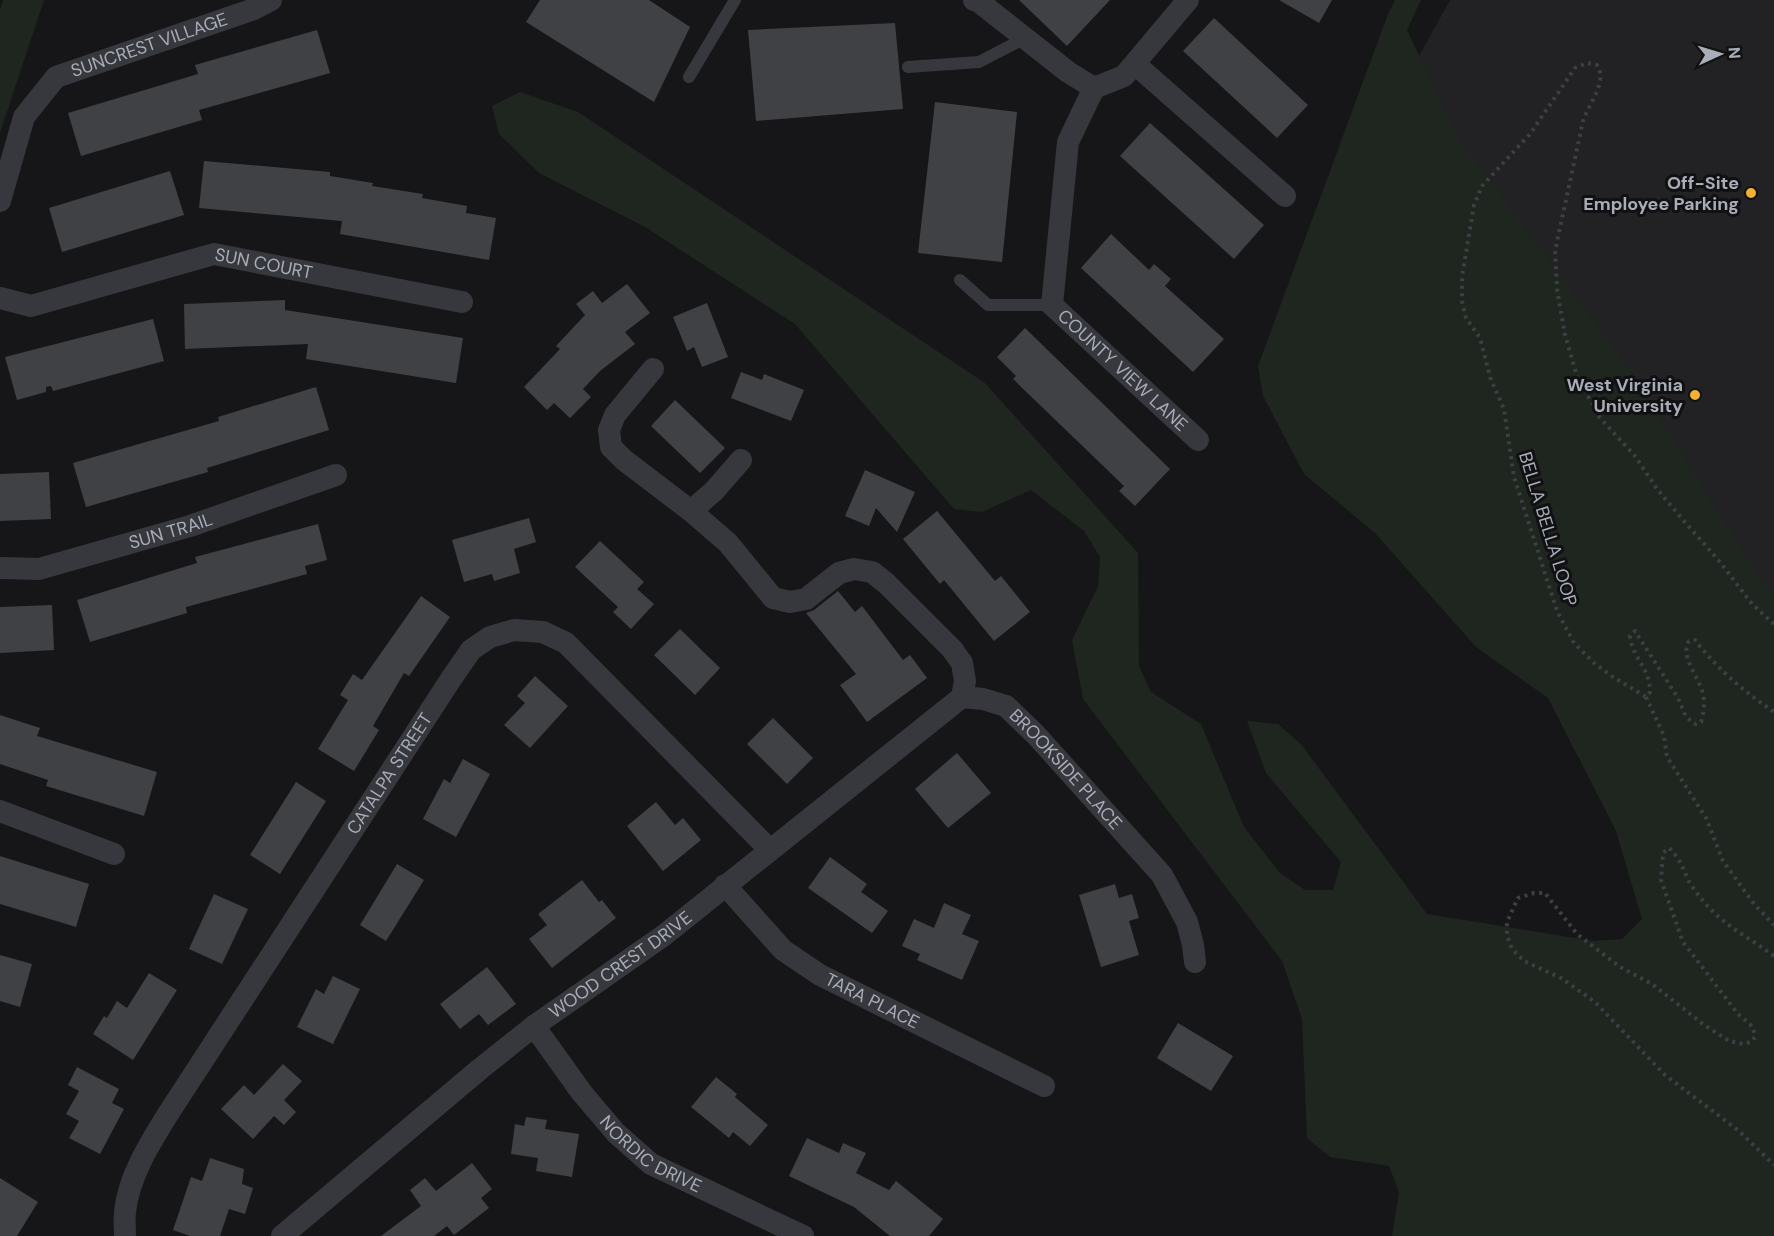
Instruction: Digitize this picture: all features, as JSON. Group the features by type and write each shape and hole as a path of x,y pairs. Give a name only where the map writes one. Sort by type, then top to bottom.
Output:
{"street":[{"path":"974,0 978,0 1068,72 1094,88 1124,76 1188,0"},
{"name":"SUNCREST VILLAGE","path":"0,201 24,117 56,77 254,3"},
{"path":"1135,64 1285,196"},
{"name":"COUNTY VIEW LANE","path":"1094,88 1068,142 1052,305 1198,440"},
{"name":"SUN COURT","path":"0,298 31,306 214,255 462,302"},
{"path":"653,369 615,415 609,430 611,447 624,460 691,511 728,543 772,598 790,602 806,599 839,573 854,569 872,572 952,649 962,663 965,681 962,697"},
{"path":"691,511 714,491 741,460"},
{"name":"SUN TRAIL","path":"0,568 39,569 190,526 336,475"},
{"name":"CATALPA STREET","path":"125,1236 124,1212 132,1186 149,1146 168,1114 451,679 471,651 490,637 514,630 543,632 566,643 769,849"},
{"name":"WOOD CREST DRIVE","path":"282,1236 534,1026 663,936 962,697"},
{"name":"BROOKSIDE PLACE","path":"962,697 983,699 1006,706 1036,735 1162,875 1187,922 1195,962"},
{"path":"0,811 114,854"},
{"name":"TARA PLACE","path":"725,885 783,950 819,975 1044,1086"},
{"name":"NORDIC DRIVE","path":"534,1026 582,1093 616,1133 651,1164 802,1236"}],"lane":[{"path":"689,77 735,0"},
{"path":"908,67 979,62 1025,38"},
{"path":"960,280 988,305 1052,305"}],"path":[{"name":"BELLA BELLA LOOP","path":"1646,697 1594,663 1574,643 1557,610 1514,477 1504,409 1491,380 1480,338 1466,318 1462,301 1462,277 1474,205 1482,186 1530,134 1575,68 1587,63 1597,65 1601,72 1601,81 1583,121 1555,251 1559,300 1565,335 1577,376 1600,418 1635,456 1657,489 1720,562 1752,604 1774,624"},
{"path":"1774,712 1758,701 1706,654 1695,640 1689,641 1685,647 1686,656 1697,675 1703,695 1704,713 1701,722 1695,724 1686,717 1678,698 1635,631 1630,636 1632,649 1650,682 1650,692 1646,697 1664,736 1667,757 1706,818 1723,861 1754,904 1774,925"},
{"path":"1774,956 1757,943 1739,934 1705,903 1689,882 1675,853 1669,848 1663,853 1661,880 1683,942 1738,1014 1753,1027 1755,1037 1751,1042 1743,1044 1729,1041 1703,1024 1652,984 1620,967 1576,934 1545,893 1534,892 1518,898 1507,922 1507,936 1512,949 1524,961 1561,978 1595,1002 1665,1075 1740,1131 1774,1165"}],"shaded area":[{"path":"3,0 44,0 0,133 0,9"},
{"path":"1395,0 1421,0 1407,30 1457,136 1620,356 1774,599 1774,1236 1392,1236 1399,1192 1389,1166 1330,1157 1307,1138 1302,1019 1282,961 1083,699 1072,640 1098,586 1100,557 1084,531 1031,490 982,512 954,509 795,324 645,227 539,173 499,134 492,106 520,92 578,112 985,383 1138,553 1139,666 1151,692 1201,724 1244,827 1280,873 1305,890 1333,890 1341,862 1266,773 1247,721 1278,724 1301,744 1427,914 1593,941 1622,939 1642,919 1616,831 1548,698 1476,647 1375,533 1304,474 1263,396 1258,366"},
{"name":"West Virginia University","path":"1450,0 1774,0 1774,620 1409,74"}],"building":[{"path":"540,0 649,0 690,27 654,102 526,22"},
{"path":"1019,0 1110,0 1067,46"},
{"path":"1279,0 1332,0 1319,23"},
{"path":"1214,18 1308,105 1277,138 1183,51"},
{"path":"895,23 903,109 756,121 748,30"},
{"path":"317,30 330,73 199,110 202,120 81,156 68,113 198,74 195,65"},
{"path":"935,102 1017,112 1002,262 918,253"},
{"path":"1150,123 1264,225 1234,259 1120,156"},
{"path":"204,161 330,172 330,176 373,183 372,186 423,194 422,198 467,206 466,213 496,218 489,260 340,234 342,221 199,208"},
{"path":"170,171 184,215 62,252 49,208"},
{"path":"1111,234 1149,270 1154,264 1171,279 1165,286 1224,339 1193,372 1081,268"},
{"path":"627,284 650,313 625,332 635,344 600,371 583,389 591,397 570,418 554,403 547,410 524,387 560,349 556,346 585,315 576,304 593,291 602,303"},
{"path":"285,300 285,310 463,338 456,383 306,359 308,344 185,349 184,304"},
{"path":"707,303 728,357 702,367 694,347 687,351 673,317"},
{"path":"153,319 164,361 53,391 51,386 46,387 46,392 17,400 5,357"},
{"path":"1025,328 1170,469 1135,506 1119,491 1124,486 1013,379 1016,376 997,357"},
{"path":"741,372 762,380 764,374 804,390 791,421 731,398"},
{"path":"316,387 329,430 207,468 208,472 86,507 73,463 219,421 218,417"},
{"path":"675,400 725,448 700,473 651,426"},
{"path":"865,470 915,492 897,532 876,508 869,526 845,516"},
{"path":"49,472 51,519 0,521 0,474"},
{"path":"937,511 995,581 1001,576 1030,612 994,641 944,580 940,584 903,539"},
{"path":"529,518 536,542 514,549 520,573 494,581 492,574 464,582 452,540"},
{"path":"318,524 327,560 305,566 307,574 186,607 187,613 90,642 77,600 197,563 195,557"},
{"path":"600,541 644,582 637,589 654,604 631,629 613,612 618,607 575,567"},
{"path":"838,591 855,612 862,606 903,660 910,655 927,678 867,722 840,685 856,674 806,613 814,610"},
{"path":"421,596 450,617 409,676 404,673 373,726 379,730 354,771 318,749 348,700 340,695 353,674 362,680"},
{"path":"52,605 54,650 0,653 0,607"},
{"path":"680,629 720,668 695,695 654,655"},
{"path":"535,676 568,706 530,748 504,725 525,703 517,696"},
{"path":"0,715 40,728 37,736 157,772 144,816 46,786 48,780 0,764"},
{"path":"773,718 813,758 787,784 747,744"},
{"path":"957,753 991,793 948,828 915,789"},
{"path":"463,759 490,774 456,837 423,819 444,779 450,783"},
{"path":"296,782 326,801 280,874 250,855"},
{"path":"656,802 675,825 683,818 701,840 663,871 627,826"},
{"path":"0,856 89,884 76,927 0,904"},
{"path":"830,857 867,884 861,892 888,911 872,933 808,888"},
{"path":"397,864 424,880 386,941 360,925"},
{"path":"582,880 599,902 602,900 616,918 552,968 529,939 547,925 538,914"},
{"path":"1115,884 1119,898 1132,894 1139,918 1129,921 1139,955 1101,967 1079,895"},
{"path":"214,894 248,909 222,964 189,949"},
{"path":"944,903 971,915 962,934 979,941 962,980 917,960 920,954 902,946 914,919 934,928"},
{"path":"0,955 32,964 20,1007 0,1001"},
{"path":"487,967 516,1004 488,1025 479,1014 460,1029 440,1004"},
{"path":"149,973 177,990 133,1060 93,1034 104,1016 107,1018 117,1001 127,1008"},
{"path":"333,976 360,989 333,1044 297,1027 316,989 324,994"},
{"path":"1178,1023 1233,1056 1211,1091 1157,1058"},
{"path":"283,1064 302,1081 284,1100 296,1112 284,1125 274,1116 253,1139 221,1109 244,1085 254,1095"},
{"path":"77,1067 119,1089 112,1103 124,1109 100,1154 69,1138 79,1121 66,1114 79,1091 68,1085"},
{"path":"716,1077 737,1094 735,1097 768,1125 750,1146 733,1132 729,1138 691,1107"},
{"path":"526,1117 547,1120 545,1129 579,1134 572,1177 536,1171 538,1158 511,1154 515,1124 524,1126"},
{"path":"807,1138 839,1153 843,1143 866,1153 856,1173 889,1190 896,1181 943,1219 929,1236 890,1236 854,1207 789,1176"},
{"path":"210,1158 244,1169 242,1184 253,1188 245,1214 229,1209 220,1236 190,1236 173,1230 191,1177 202,1181"},
{"path":"472,1163 492,1189 481,1198 489,1208 454,1235 447,1226 434,1236 381,1236 421,1206 410,1190 425,1178 436,1191"},
{"path":"0,1178 38,1202 17,1236 0,1236"}],"place":[{"name":"Off-Site Employee Parking","path":"1751,193"},
{"name":"West Virginia University","path":"1695,395"}]}
